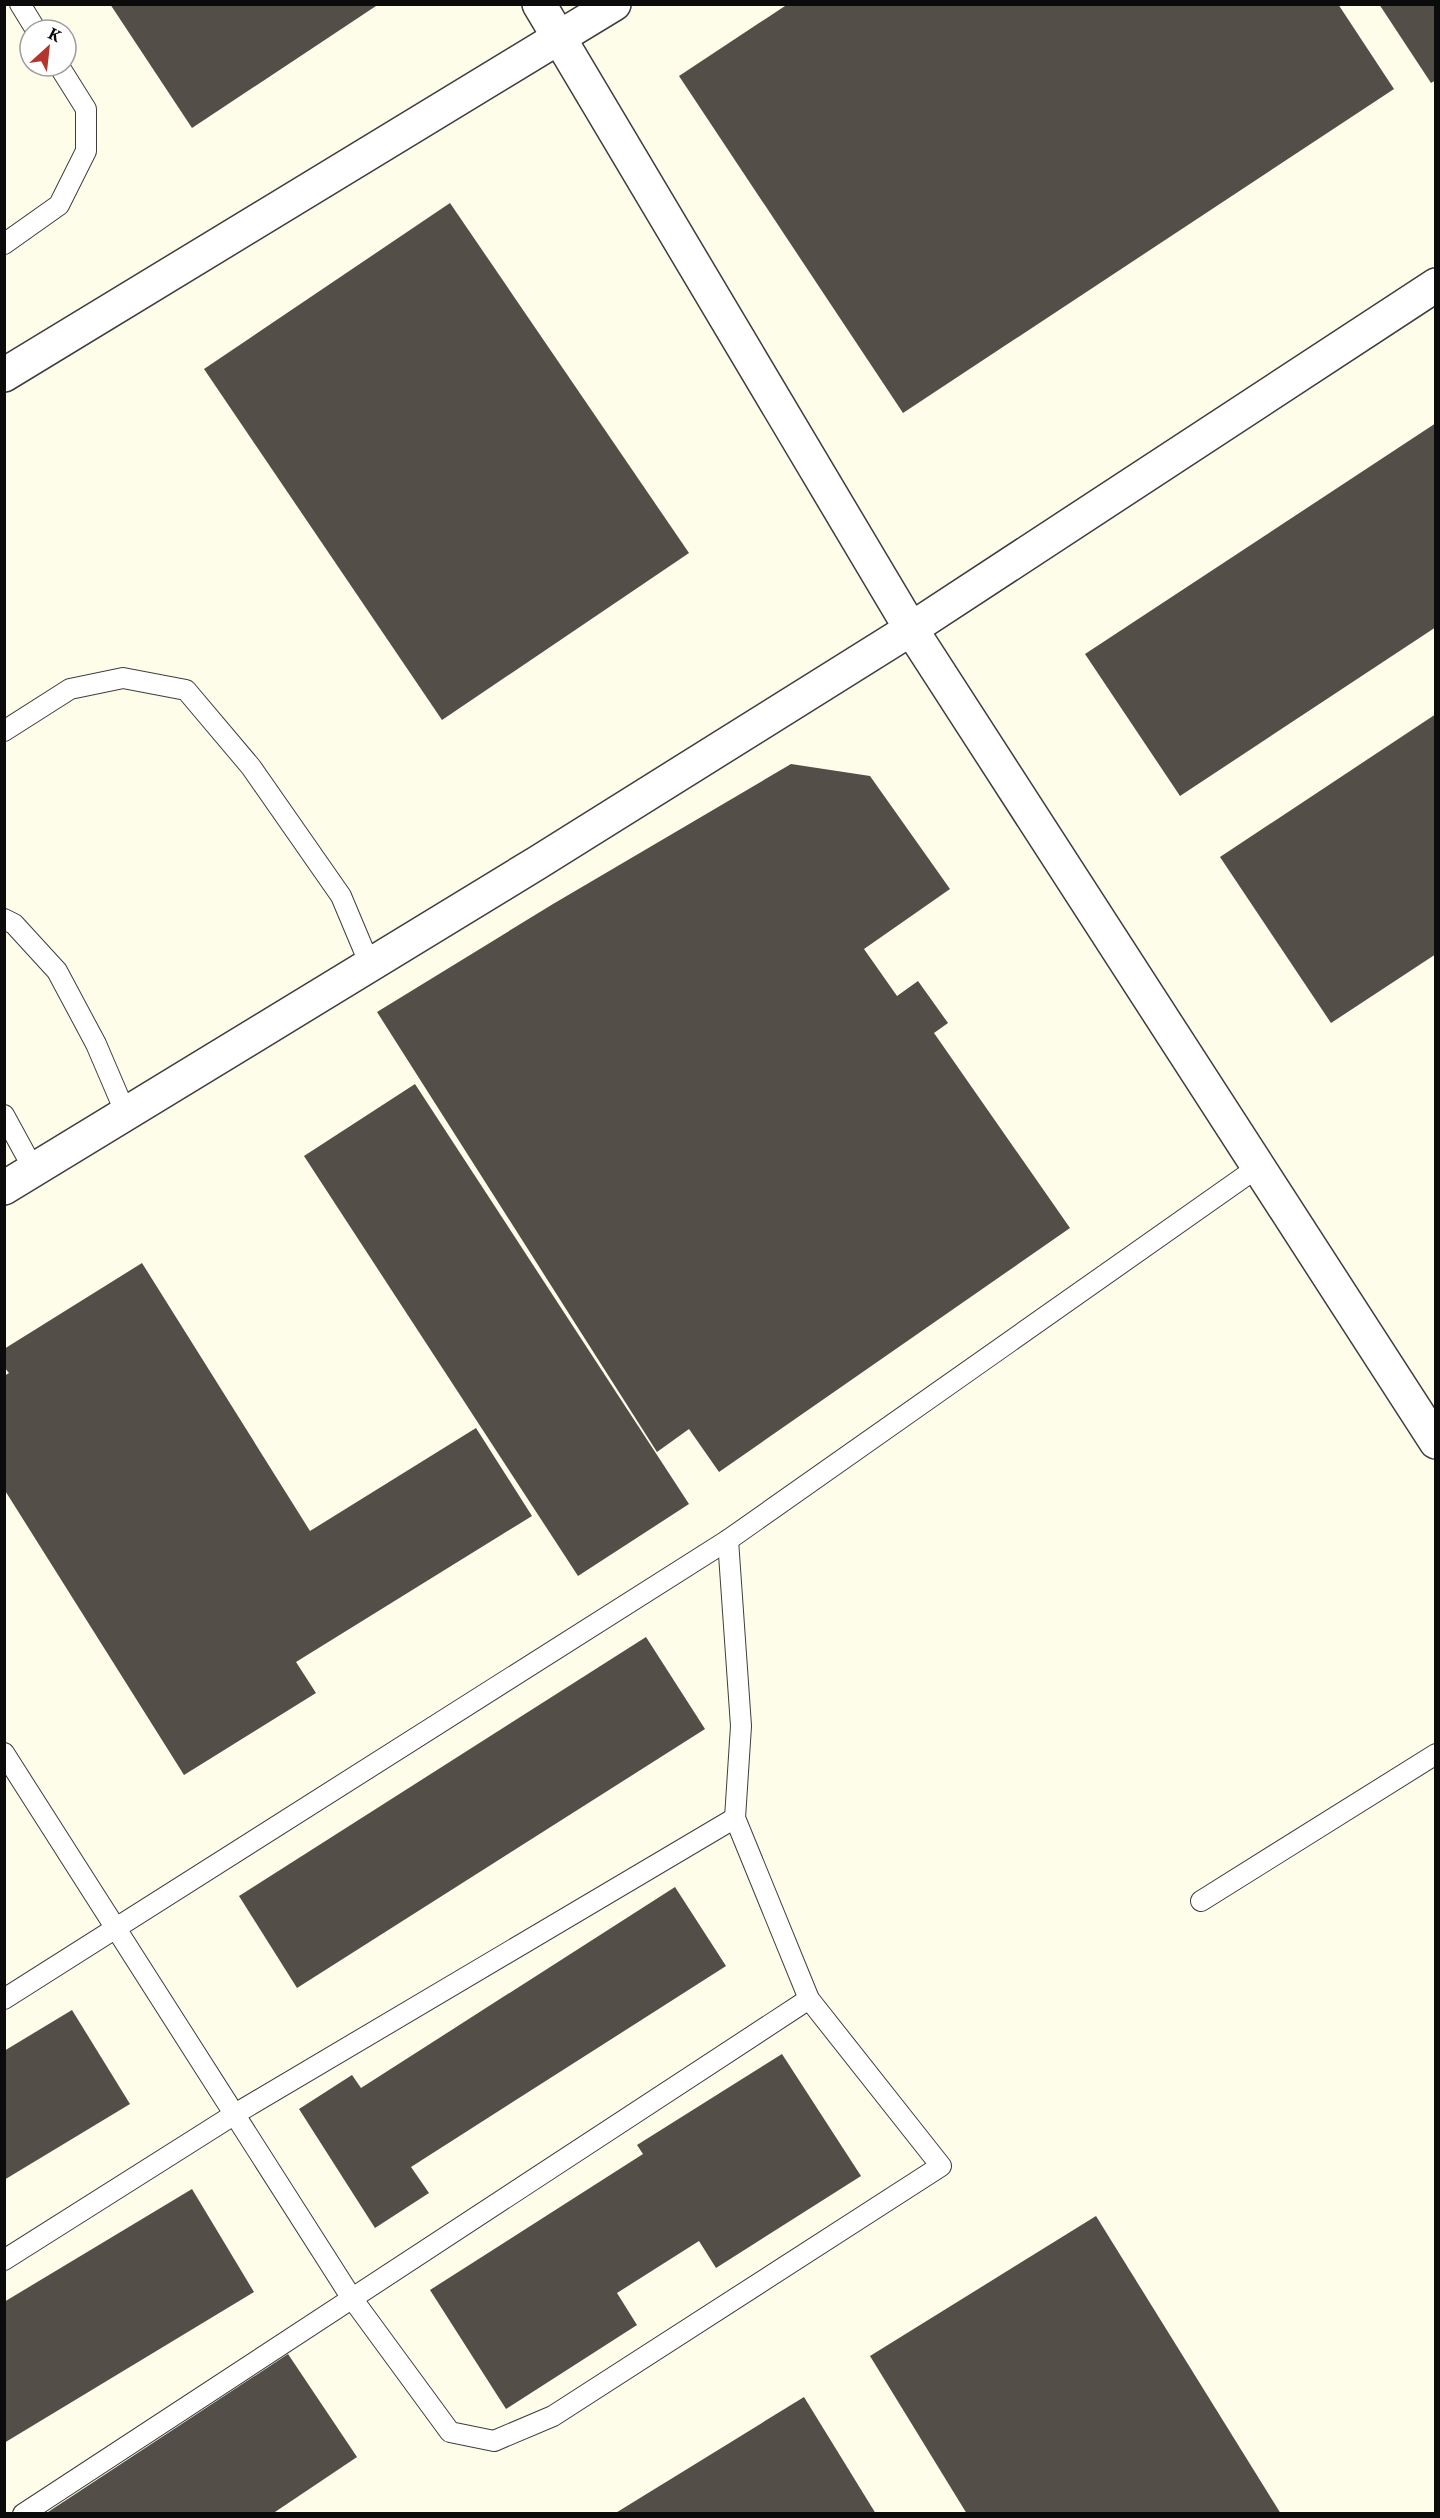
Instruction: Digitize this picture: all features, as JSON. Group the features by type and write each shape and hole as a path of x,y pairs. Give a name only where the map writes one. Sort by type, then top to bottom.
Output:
{"street":[{"path":"539,4 911,628 1436,1442"},
{"path":"4,375 614,4"},
{"path":"4,1188 370,965 911,628 1436,285"}],"lane":[{"path":"20,4 29,18"},
{"path":"4,244 58,206 86,151 86,109 67,78"},
{"path":"4,731 69,689 123,678 186,690 251,767 341,896 370,965"},
{"path":"4,919 14,924 57,971 96,1044 126,1114"},
{"path":"4,1115 34,1170"},
{"path":"4,1999 728,1540 1258,1167"},
{"path":"4,1753 351,2297 450,2432 494,2441 553,2416 941,2166 809,1999 735,1818 741,1726 728,1540"},
{"path":"1201,1901 1436,1754"},
{"path":"4,2260 235,2114 735,1818"},
{"path":"23,2514 809,1999"}],"building":[{"path":"110,4 379,4 192,128"},
{"path":"788,4 1338,4 1394,89 903,413 679,76"},
{"path":"1379,4 1436,4 1436,80 1431,83"},
{"path":"450,203 689,553 442,720 204,369"},
{"path":"1436,423 1436,627 1180,796 1085,654"},
{"path":"1436,714 1436,954 1331,1023 1220,857"},
{"path":"791,764 870,776 950,889 864,949 897,996 918,981 948,1023 934,1033 1070,1228 719,1472 689,1429 657,1452 377,1012 553,904"},
{"path":"415,1084 689,1504 578,1576 304,1156"},
{"path":"142,1263 310,1531 476,1428 532,1516 296,1662 316,1693 184,1775 4,1489 4,1376 9,1373 4,1367 4,1349"},
{"path":"646,1637 705,1729 297,1988 239,1896"},
{"path":"675,1887 726,1966 411,2167 429,2193 375,2228 299,2109 352,2075 361,2088"},
{"path":"72,2010 130,2104 4,2180 4,2051"},
{"path":"782,2054 861,2176 716,2268 699,2241 617,2293 637,2325 506,2409 430,2290 643,2154 637,2145"},
{"path":"192,2189 254,2292 4,2443 4,2302"},
{"path":"1096,2216 1281,2514 967,2514 870,2356"},
{"path":"288,2354 357,2457 272,2514 45,2514"},
{"path":"804,2397 876,2514 614,2514"}]}
